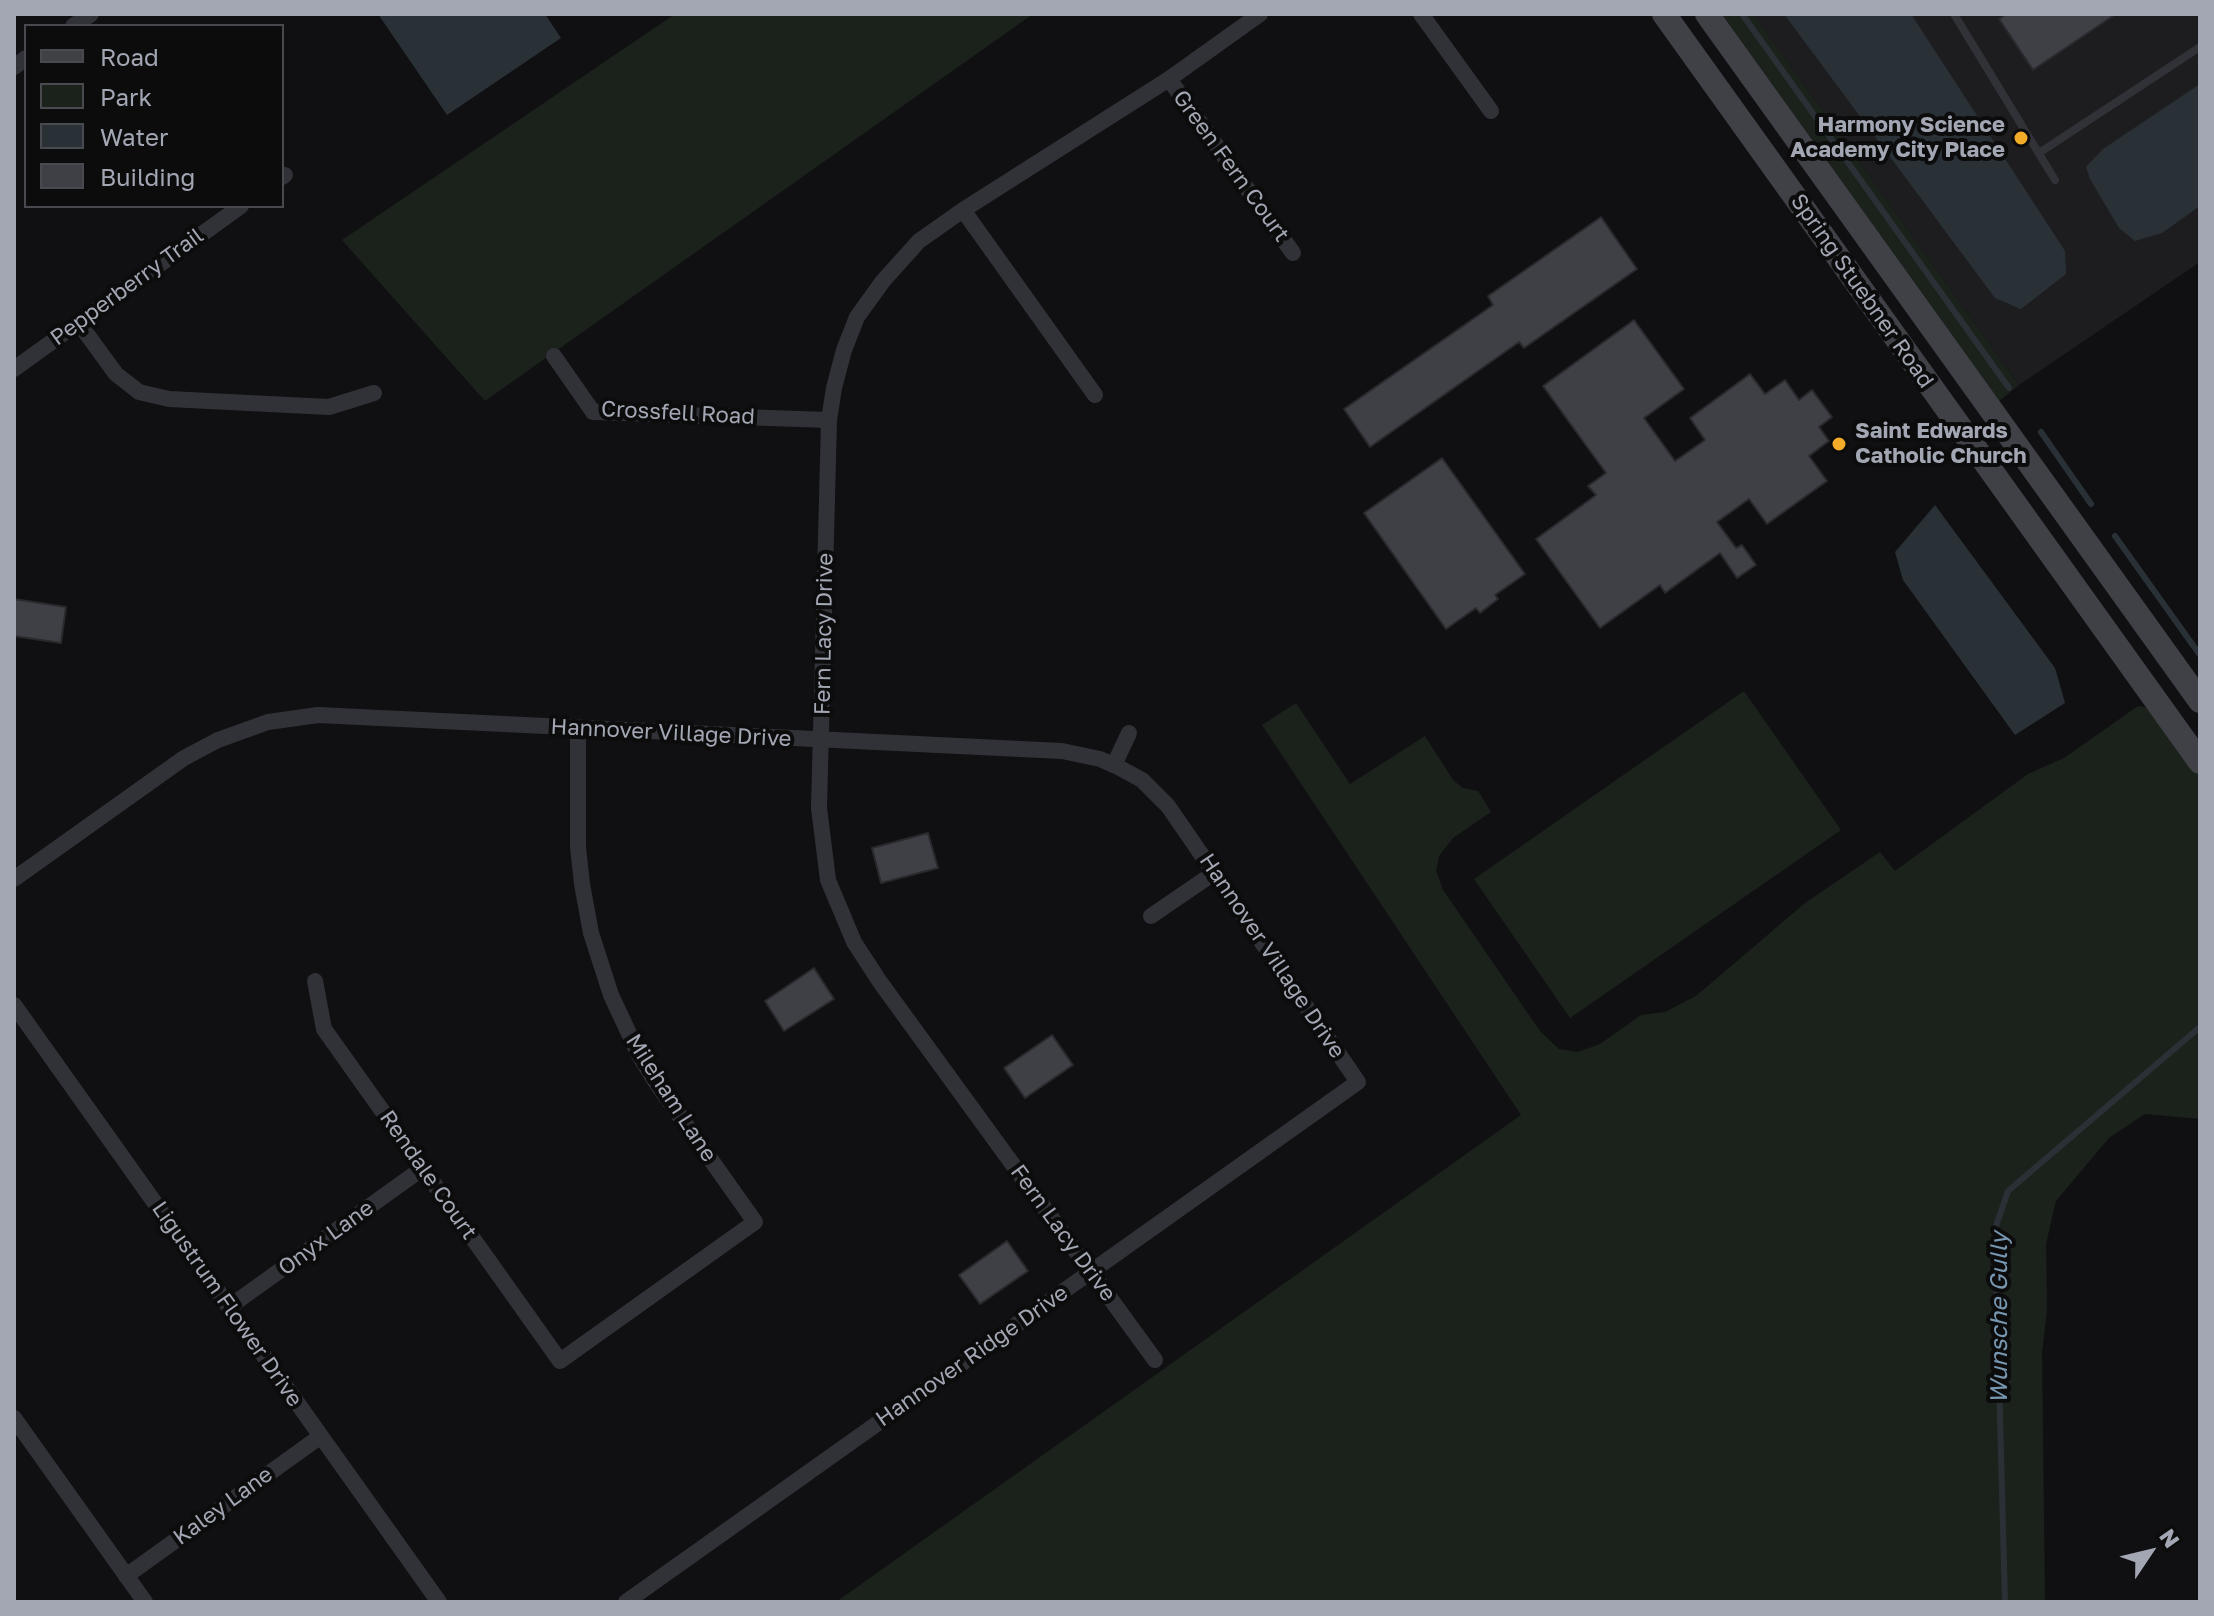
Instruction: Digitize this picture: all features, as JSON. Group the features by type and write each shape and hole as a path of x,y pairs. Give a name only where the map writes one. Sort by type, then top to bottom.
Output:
{"main road":[{"name":"Spring Stuebner Road","path":"1664,14 2200,762"},
{"name":"Spring Stuebner Road","path":"1707,14 2200,701"},
{"path":"1714,83 1742,63"},
{"path":"1968,440 1996,420"},
{"path":"2146,687 2175,667"}],"street":[{"name":"Fern Lacy Drive","path":"1155,1360 880,982 854,942 828,880 819,808 829,420 844,350 857,317 883,281 919,241 1169,79 1260,14"},
{"path":"1421,14 1491,111"},
{"name":"Green Fern Court","path":"1169,79 1293,253"},
{"name":"Pepperberry Trail","path":"14,369 238,208"},
{"path":"963,210 1095,395"},
{"path":"78,322 116,374 139,392 169,399 329,407 374,393"},
{"name":"Crossfell Road","path":"554,356 593,412 829,420"},
{"name":"Hannover Village Drive","path":"14,879 184,758 218,740 268,722 318,715 1082,754 1114,765 1142,780 1168,806 1358,1082"},
{"name":"Mileham Lane","path":"560,1361 755,1222 655,1081 639,1055 611,995 591,933 578,847 578,728"},
{"path":"1114,765 1129,733"},
{"path":"1151,916 1214,873"},
{"name":"Rendale Court","path":"315,981 324,1029 560,1361"},
{"name":"Ligustrum Flower Drive","path":"14,1005 439,1602"},
{"name":"Hannover Ridge Drive","path":"626,1602 1358,1082"},
{"name":"Onyx Lane","path":"229,1307 423,1168"},
{"path":"14,1418 145,1602"},
{"name":"Kaley Lane","path":"126,1576 321,1436"}],"lane":[{"path":"1954,14 2055,180"},
{"path":"2039,153 2200,47"}],"shaded area":[{"name":"Harmony Science Academy City Place","path":"1753,14 2200,14 2200,262 2019,385"}],"green space":[{"path":"675,14 1033,14 485,401 342,240"},
{"path":"1722,14 1753,14 2019,385 1999,401"},
{"path":"1744,691 1841,830 1570,1018 1474,879"},
{"path":"1296,703 1350,784 1425,736 1453,780 1463,788 1478,791 1491,812 1453,838 1439,856 1436,871 1443,890 1540,1031 1559,1049 1578,1052 1600,1044 1641,1015 1665,1012 1696,996 1805,903 1880,852 1895,871 2028,774 2064,758 2138,706 2150,708 2200,777 2200,1119 2145,1114 2109,1138 2056,1201 2046,1244 2047,1310 2042,1353 2045,1602 836,1602 1521,1115 1262,725"}],"water":[{"path":"378,14 545,14 561,38 447,115"},
{"path":"1784,14 1911,14 2065,251 2066,274 2021,309 1995,298"},
{"path":"2200,84 2200,206 2162,233 2135,241 2119,228 2086,167 2103,149"},
{"path":"1935,505 2055,668 2065,703 2015,735 1903,580 1895,552"}],"building":[{"path":"2007,14 2116,14 2033,70 1999,19"},
{"path":"1601,217 1637,269 1524,348 1519,342 1370,447 1344,409 1493,305 1488,296"},
{"path":"1634,320 1684,389 1644,418 1675,461 1705,440 1690,418 1750,374 1765,394 1785,380 1799,400 1812,390 1832,417 1819,427 1829,441 1809,456 1827,481 1767,524 1749,499 1717,522 1736,548 1742,545 1756,565 1737,578 1720,553 1665,593 1660,585 1600,628 1536,539 1596,495 1588,486 1606,473 1543,386"},
{"path":"1442,458 1525,574 1495,595 1498,599 1480,613 1476,608 1446,629 1364,513"},
{"path":"14,599 66,607 61,643 14,636"},
{"path":"928,833 938,868 881,883 872,848"},
{"path":"814,968 834,999 784,1031 765,1001"},
{"path":"1052,1035 1073,1065 1025,1098 1004,1068"},
{"path":"1007,1241 1028,1271 980,1304 959,1275"}],"waterway":[{"path":"1742,14 2009,388"},
{"path":"2041,432 2091,504"},
{"path":"2115,536 2200,655"},
{"name":"Wunsche Gully","path":"2005,1602 1995,1229 2008,1191 2200,1027"}],"place":[{"name":"Harmony Science Academy City Place","path":"2021,138"},
{"name":"Saint Edwards Catholic Church","path":"1839,444"}]}
